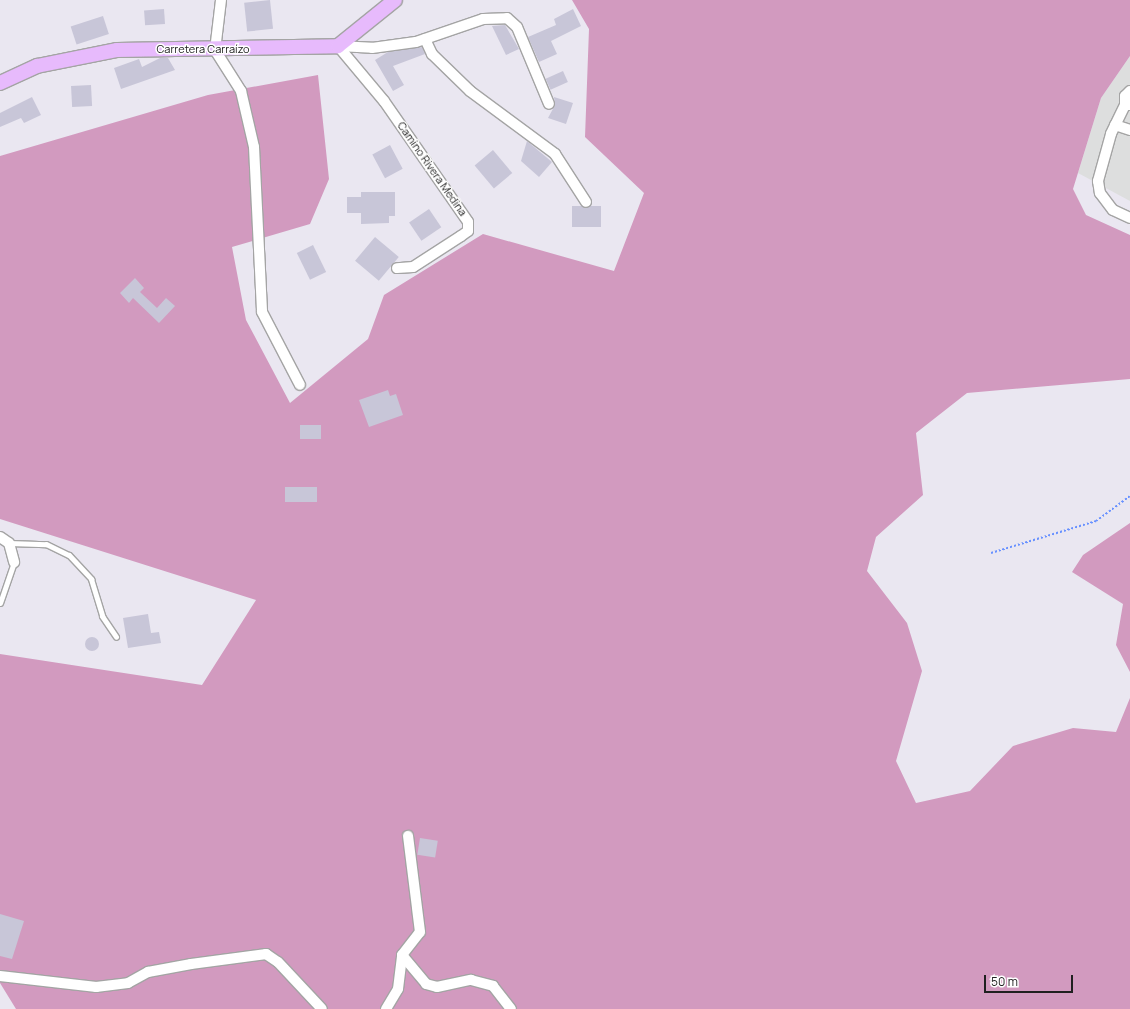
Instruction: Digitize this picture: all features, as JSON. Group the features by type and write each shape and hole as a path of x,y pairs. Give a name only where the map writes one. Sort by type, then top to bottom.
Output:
{"street":[{"path":"221,0 215,50 241,91 254,147 262,312 300,385"},
{"path":"338,46 395,0"},
{"path":"338,46 372,48 424,39 483,19 507,18 517,27 549,104"},
{"path":"424,39 432,54 470,91 555,154 586,202"},
{"name":"Carretera Carraízo","path":"0,83 37,66 117,50 215,50 338,46"},
{"name":"Camino Rivera Medina","path":"338,46 384,101 468,222 468,231 461,236 413,267 397,268"},
{"path":"1130,91 1125,96 1128,105 1116,125 1098,181 1100,193 1113,210 1130,218"},
{"path":"1116,125 1130,130"},
{"path":"0,537 9,542 14,562"},
{"path":"386,1009 398,989 402,955 420,932 408,836"},
{"path":"0,976 96,988 128,983 148,972 176,966 266,954 278,962 322,1009"},
{"path":"402,955 426,984 438,988 471,980 493,986 511,1009"}],"lane":[{"path":"9,542 46,544 69,555 91,579 102,616 116,637"},
{"path":"0,603 14,562"}],"path":[{"path":"992,553 1096,521 1130,496"}],"shaded area":[{"path":"572,0 1130,0 1130,56 1101,98 1073,189 1086,215 1130,235 1130,379 967,393 916,433 923,495 876,537 867,571 907,623 922,671 896,761 916,803 970,791 1013,746 1073,728 1116,732 1130,698 1130,1009 16,1009 0,983 0,654 202,685 256,600 0,519 0,156 208,95 318,75 329,179 310,224 232,247 246,320 290,403 368,339 384,295 483,234 614,271 644,193 585,137 589,29"},
{"path":"1130,56 1130,201 1078,173 1101,98"},
{"path":"1130,523 1130,672 1116,645 1123,604 1072,572 1083,555"}],"building":[{"path":"270,0 273,29 247,32 244,3"},
{"path":"164,9 165,24 145,25 144,10"},
{"path":"573,9 581,26 551,41 557,54 539,62 528,37 556,25 554,19"},
{"path":"103,16 109,34 77,45 71,27"},
{"path":"505,25 519,49 506,55 492,26"},
{"path":"422,47 425,54 393,66 404,85 393,91 375,60 388,52"},
{"path":"160,58 168,58 175,70 121,89 114,68 139,59 142,67"},
{"path":"563,71 568,82 551,90 546,79"},
{"path":"91,85 92,106 72,107 71,86"},
{"path":"32,97 41,115 24,123 21,118 0,127 0,113"},
{"path":"554,97 573,103 566,124 548,118 555,105"},
{"path":"527,141 552,162 539,177 521,161"},
{"path":"390,145 403,169 385,178 372,154"},
{"path":"493,150 512,173 494,188 475,165"},
{"path":"361,192 395,192 395,216 389,216 389,223 361,224 361,213 347,213 347,197 361,197"},
{"path":"572,206 601,206 601,227 572,227"},
{"path":"429,209 441,227 421,241 409,222"},
{"path":"375,237 399,257 379,281 355,261"},
{"path":"313,245 326,272 310,280 297,253"},
{"path":"135,278 144,288 140,292 157,308 166,298 175,306 159,323 133,298 129,303 120,293"},
{"path":"388,390 390,396 396,394 403,415 369,427 359,400"},
{"path":"300,425 321,425 321,439 300,439"},
{"path":"285,487 317,487 317,502 285,502"},
{"path":"148,614 151,633 159,632 161,643 128,648 123,618"},
{"path":"92,637 97,639 99,644 97,649 92,651 87,649 85,644 87,639"},
{"path":"420,838 438,841 435,858 417,855"},
{"path":"0,914 24,921 12,959 0,956"}]}
